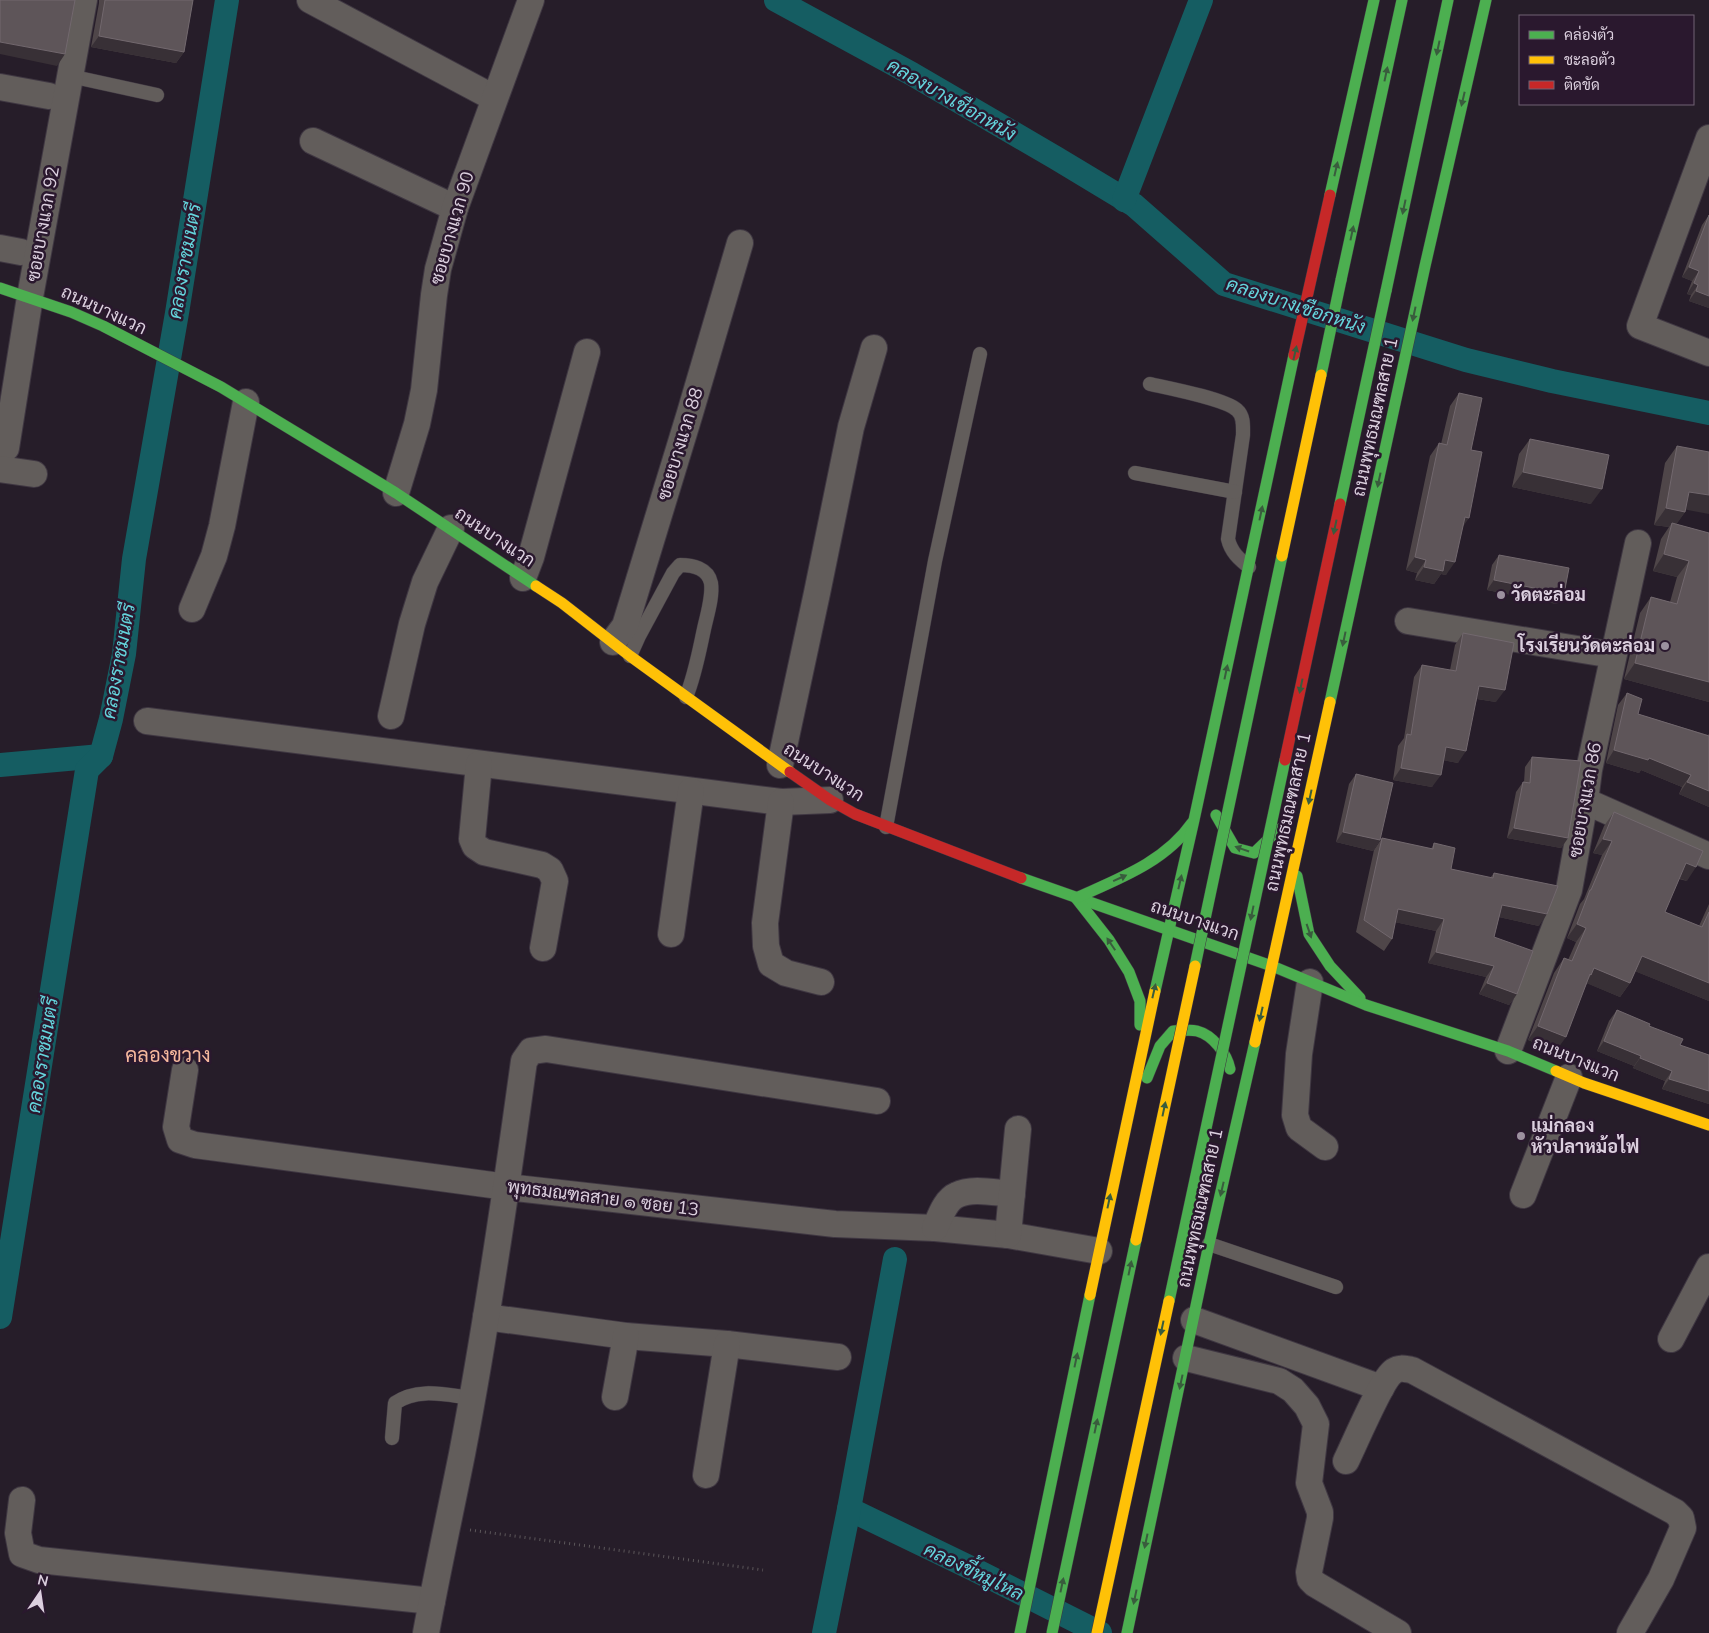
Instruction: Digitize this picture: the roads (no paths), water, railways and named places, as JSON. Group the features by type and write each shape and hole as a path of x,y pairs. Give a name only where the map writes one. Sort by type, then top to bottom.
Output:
{"main road":[{"path":"1020,1633 1140,1055 1194,820 1284,400 1374,0"},
{"path":"1052,1633 1402,0"},
{"name":"ถนนพุทธมณฑลสาย 1","path":"1096,1633 1448,0"},
{"name":"ถนนพุทธมณฑลสาย 1","path":"1128,1633 1209,1244 1295,866 1390,432 1424,266 1486,0"},
{"name":"ถนนบางแวก","path":"0,288 30,297 103,326 221,387 396,493 562,603 686,697 830,800 855,814 1076,898 1272,966 1366,1005 1508,1051 1569,1077 1709,1126"},
{"path":"1300,784 1335,682"},
{"path":"1218,767 1220,699"},
{"path":"1216,806 1216,815 1235,848 1254,853 1288,821"},
{"path":"1140,1055 1140,1001 1129,972 1109,940 1076,898 1135,872 1179,840 1194,820"},
{"path":"1295,866 1309,934 1330,966 1366,1005"},
{"path":"1124,1132 1160,1046 1173,1031 1199,1031 1218,1044 1230,1063 1230,1082"},
{"path":"1226,1168 1229,1101"}],"street":[{"name":"ซอยบางแวก 92","path":"3,458 84,0"},
{"path":"310,0 494,98"},
{"name":"ซอยบางแวก 90","path":"396,493 417,424 424,390 438,269 456,208 494,98 531,0"},
{"path":"0,87 49,96"},
{"path":"1709,138 1703,172 1640,326 1709,353"},
{"path":"313,141 456,208"},
{"name":"ซอยบางแวก 88","path":"621,649 625,626 740,243"},
{"path":"780,764 850,427 874,348"},
{"path":"523,578 531,557 587,352"},
{"path":"192,609 214,556 222,526 246,402"},
{"path":"3,458 34,474"},
{"path":"391,716 412,624 425,582 451,528"},
{"name":"ซอยบางแวก 86","path":"1508,1051 1569,890 1585,801 1588,770 1638,543"},
{"path":"1408,620 1614,655"},
{"path":"146,721 781,802 830,800"},
{"path":"479,764 472,839 475,846 484,852 542,865 550,870 554,881 543,948"},
{"path":"670,934 692,791"},
{"path":"1585,801 1709,856"},
{"path":"781,802 765,923 766,946 770,964 786,973 821,982"},
{"path":"1310,982 1299,1054 1296,1115 1299,1128 1325,1147"},
{"path":"426,1633 486,1317 507,1187 524,1061 531,1051 546,1049 877,1101"},
{"name":"พุทธมณฑลสาย ๑ ซอย 13","path":"185,1070 176,1127 180,1140 204,1146 507,1187 835,1224 935,1228 1008,1235 1099,1251"},
{"path":"1523,1195 1569,1077"},
{"path":"1008,1235 1018,1129"},
{"path":"935,1228 945,1207 956,1195 972,1192 1012,1194"},
{"path":"1671,1340 1709,1267"},
{"path":"486,1317 626,1336 727,1344 838,1357"},
{"path":"1194,1320 1381,1388"},
{"path":"615,1397 626,1336"},
{"path":"706,1475 727,1344"},
{"path":"1186,1358 1279,1381 1293,1390 1307,1406 1316,1424 1309,1483 1320,1512 1308,1572 1310,1579 1315,1584 1398,1633"},
{"path":"1346,1461 1381,1388 1392,1372 1401,1368 1412,1370 1675,1512 1681,1518 1683,1528 1661,1579 1630,1633"},
{"path":"22,1500 18,1533 22,1554 40,1560 432,1602"}],"lane":[{"path":"70,76 157,96"},
{"path":"886,827 935,561 980,354"},
{"path":"1150,384 1226,403 1238,410 1242,419 1243,435 1228,539 1234,554 1249,568"},
{"path":"1134,473 1235,492"},
{"path":"621,649 639,636 673,573 680,565 694,565 706,572 711,582 709,608 693,679 686,697"},
{"path":"1209,1244 1336,1287"},
{"path":"392,1438 395,1403 405,1396 425,1392 472,1398"}],"waterway":[{"name":"คลองราชมนตรี","path":"0,1317 87,770 101,756 111,719 124,654 134,559 177,313 227,0"},
{"name":"คลองบางเชือกหนัง","path":"776,0 912,74 1134,205 1224,284 1466,360 1552,381 1709,413"},
{"path":"1124,200 1201,0"},
{"path":"0,765 101,756"},
{"path":"824,1633 895,1259"},
{"name":"คลองขี้หมูไหล","path":"849,1509 1100,1633"}],"place":[{"name":"วัดตะล่อม","path":"1501,595"},
{"name":"โรงเรียนวัดตะล่อม","path":"1665,646"},
{"name":"แม่กลอง หัวปลาหม้อไฟ","path":"1521,1136"}],"district":[{"name":"คลองขวาง","path":"168,1055"}]}
